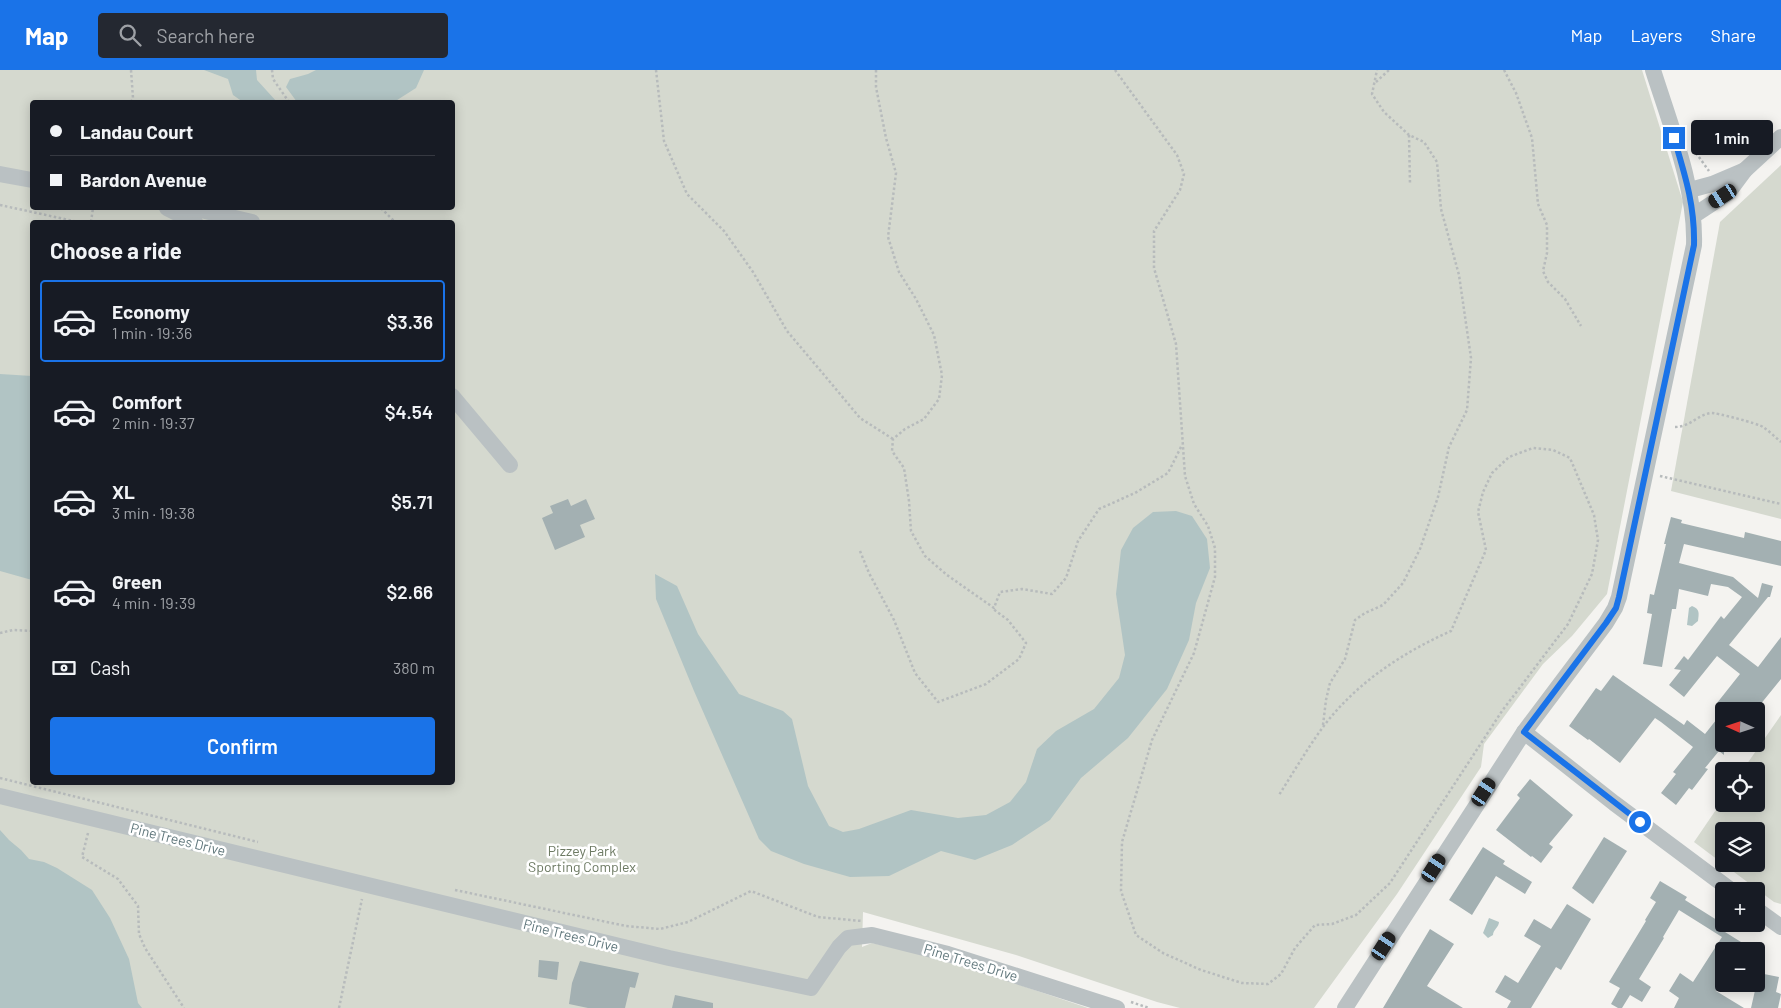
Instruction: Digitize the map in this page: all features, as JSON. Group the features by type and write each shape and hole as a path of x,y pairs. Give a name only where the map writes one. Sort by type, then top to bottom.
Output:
{"street":[{"path":"1344,1008 1524,732 1616,608 1694,245 1690,190 1653,70"},
{"path":"1693,216 1728,193 1745,170 1781,137"},
{"path":"1690,190 1712,184 1745,170"},
{"path":"0,174 30,180"},
{"path":"171,210 191,220"},
{"path":"201,210 244,220"},
{"path":"455,400 510,465"},
{"path":"1524,732 1614,803 1720,882"},
{"name":"Pine Trees Drive","path":"0,796 669,958 811,988 835,953 848,938 872,935 948,954 1120,1004"},
{"path":"1765,915 1781,927"}],"path":[{"path":"131,70 132,100"},
{"path":"272,70 273,79 288,100"},
{"path":"656,70 664,141 687,194 724,231 752,272 787,331 860,418 893,439"},
{"path":"876,70 876,87 886,138 896,173 888,237 899,272 916,299 934,335 942,375 939,399 924,419 893,439 892,451 904,468 912,531 925,556 947,575 994,608 1000,592 1022,589 1052,594 1066,578 1078,541 1099,509 1135,492 1168,473 1182,444"},
{"path":"1115,70 1177,155 1184,174 1180,190 1154,231 1154,268 1176,344 1185,476 1194,504 1208,526 1215,548 1214,576 1194,653 1152,740 1122,842 1121,891 1136,935 1163,953 1201,970 1242,983 1268,984 1281,974 1295,948 1315,926 1332,924 1356,915 1390,882 1502,711 1568,624 1592,574 1598,540 1594,515 1570,458 1553,450 1533,448 1509,457 1492,473 1483,492 1478,512 1486,550 1451,631 1390,663 1365,682 1323,727 1279,795"},
{"path":"1323,727 1330,683 1345,659 1354,620 1383,605 1403,583 1420,549 1438,497 1449,448 1467,410 1471,358 1459,275 1440,209 1437,162 1424,142 1409,135 1384,112 1372,94 1377,70"},
{"path":"1375,82 1389,70"},
{"path":"1504,70 1516,93 1532,138 1538,204 1547,225 1543,271 1548,282 1565,299 1581,326"},
{"path":"1409,135 1410,184"},
{"path":"0,206 68,220"},
{"path":"383,210 393,220"},
{"path":"1675,427 1683,427 1710,413 1720,414 1735,420 1762,425 1781,442"},
{"path":"1646,473 1781,504"},
{"path":"860,551 869,573 894,620 915,673 938,702 986,684 1018,660 1026,643 1008,620 993,609"},
{"path":"0,633 13,630 30,632"},
{"path":"0,778 264,843"},
{"path":"92,818 82,857 118,879 138,906 139,934 145,948 184,1008"},
{"path":"447,888 626,926 660,929 688,922 751,891 818,917 863,921"},
{"path":"340,1008 362,899"},
{"path":"1120,1004 1149,1008"}],"green space":[{"name":"Pizzey Park Sporting Complex","path":"0,70 1642,70 1683,202 1607,594 1572,636 1543,664 1484,744 1481,767 1397,894 1314,1008 1180,1008 1016,955 863,912 862,947 872,943 907,951 975,970 1088,1008 0,1008"},
{"path":"1781,165 1781,519 1671,491 1720,222"},
{"path":"1781,715 1781,904 1774,902 1765,895 1765,882 1747,882 1734,872 1765,872 1765,822 1715,822 1715,858 1694,842 1715,811 1765,812 1765,762 1748,762 1755,752 1765,752 1765,738"}],"shaded area":[{"path":"204,70 256,70 257,80 275,100 240,100 233,95 228,79"},
{"path":"316,70 424,70 416,88 397,100 296,100 286,87 290,79"},
{"path":"0,374 30,376 30,579 0,571"},
{"path":"1176,511 1192,516 1207,539 1210,568 1196,603 1189,640 1167,689 1128,738 1081,778 1050,820 1012,845 975,860 941,851 889,876 850,877 804,864 771,851 759,839 656,599 655,574 677,586 698,634 739,694 783,711 792,719 808,786 829,826 843,832 859,829 911,810 958,818 986,815 1010,802 1026,782 1037,749 1056,731 1094,709 1119,678 1125,655 1116,594 1121,550 1133,528 1153,512"},
{"path":"1692,606 1698,610 1699,614 1698,621 1692,626 1687,625 1689,608"},
{"path":"0,830 29,859 44,862 57,868 92,890 110,918 129,959 138,1003 142,1008 0,1008"},
{"path":"1489,918 1499,922 1493,935 1488,938 1483,933"}],"building":[{"path":"568,499 571,506 586,499 595,519 580,525 585,537 555,550 542,518 553,513 550,506"},
{"path":"1671,517 1682,520 1681,523 1744,538 1745,532 1781,541 1781,566 1684,544 1679,563 1733,577 1758,598 1762,583 1773,586 1770,597 1768,597 1729,645 1758,667 1781,637 1781,679 1762,702 1718,702 1740,674 1717,656 1684,697 1669,685 1681,670 1674,669 1684,656 1688,660 1721,616 1724,619 1742,597 1728,587 1711,584 1708,596 1679,589 1676,609 1672,609 1662,667 1643,664 1652,614 1647,613 1650,594 1654,595 1666,544 1664,544"},
{"path":"1613,675 1684,725 1687,720 1705,734 1715,721 1715,752 1718,752 1705,768 1708,769 1692,790 1689,788 1676,805 1661,793 1676,774 1673,772 1693,747 1655,718 1620,763 1569,726 1596,688 1601,691"},
{"path":"1530,779 1573,815 1549,844 1553,847 1541,863 1496,830 1520,798 1517,795"},
{"path":"1604,837 1627,851 1593,904 1572,888"},
{"path":"1483,847 1505,861 1503,864 1532,882 1525,894 1496,876 1472,915 1449,900"},
{"path":"1660,881 1687,897 1685,900 1715,919 1715,932 1725,932 1741,942 1719,942 1722,937 1679,910 1639,979 1651,987 1642,1002 1630,995 1622,1008 1618,1008 1611,1004 1620,988 1609,982 1656,902 1650,898"},
{"path":"1567,904 1591,919 1561,970 1556,967 1531,1008 1507,1008 1511,1001 1495,992 1505,975 1518,983 1541,946 1524,936 1534,919 1551,929"},
{"path":"1430,929 1454,944 1427,986 1463,1008 1383,1008"},
{"path":"1715,948 1715,992 1744,1008 1674,1008 1679,998 1669,991 1680,973 1693,982"},
{"path":"539,960 559,962 557,980 538,977"},
{"path":"580,961 639,973 635,988 630,987 625,1008 588,1008 569,1004 572,983"},
{"path":"1765,974 1779,977 1776,992 1781,994 1778,1008 1751,1008 1755,992 1765,992"},
{"path":"675,995 713,1003 713,1008 672,1008"}],"route":[{"path":"1640,822 1524,732 1606,623 1616,608 1619,597 1694,245 1695,232 1690,190 1674,138"}]}
